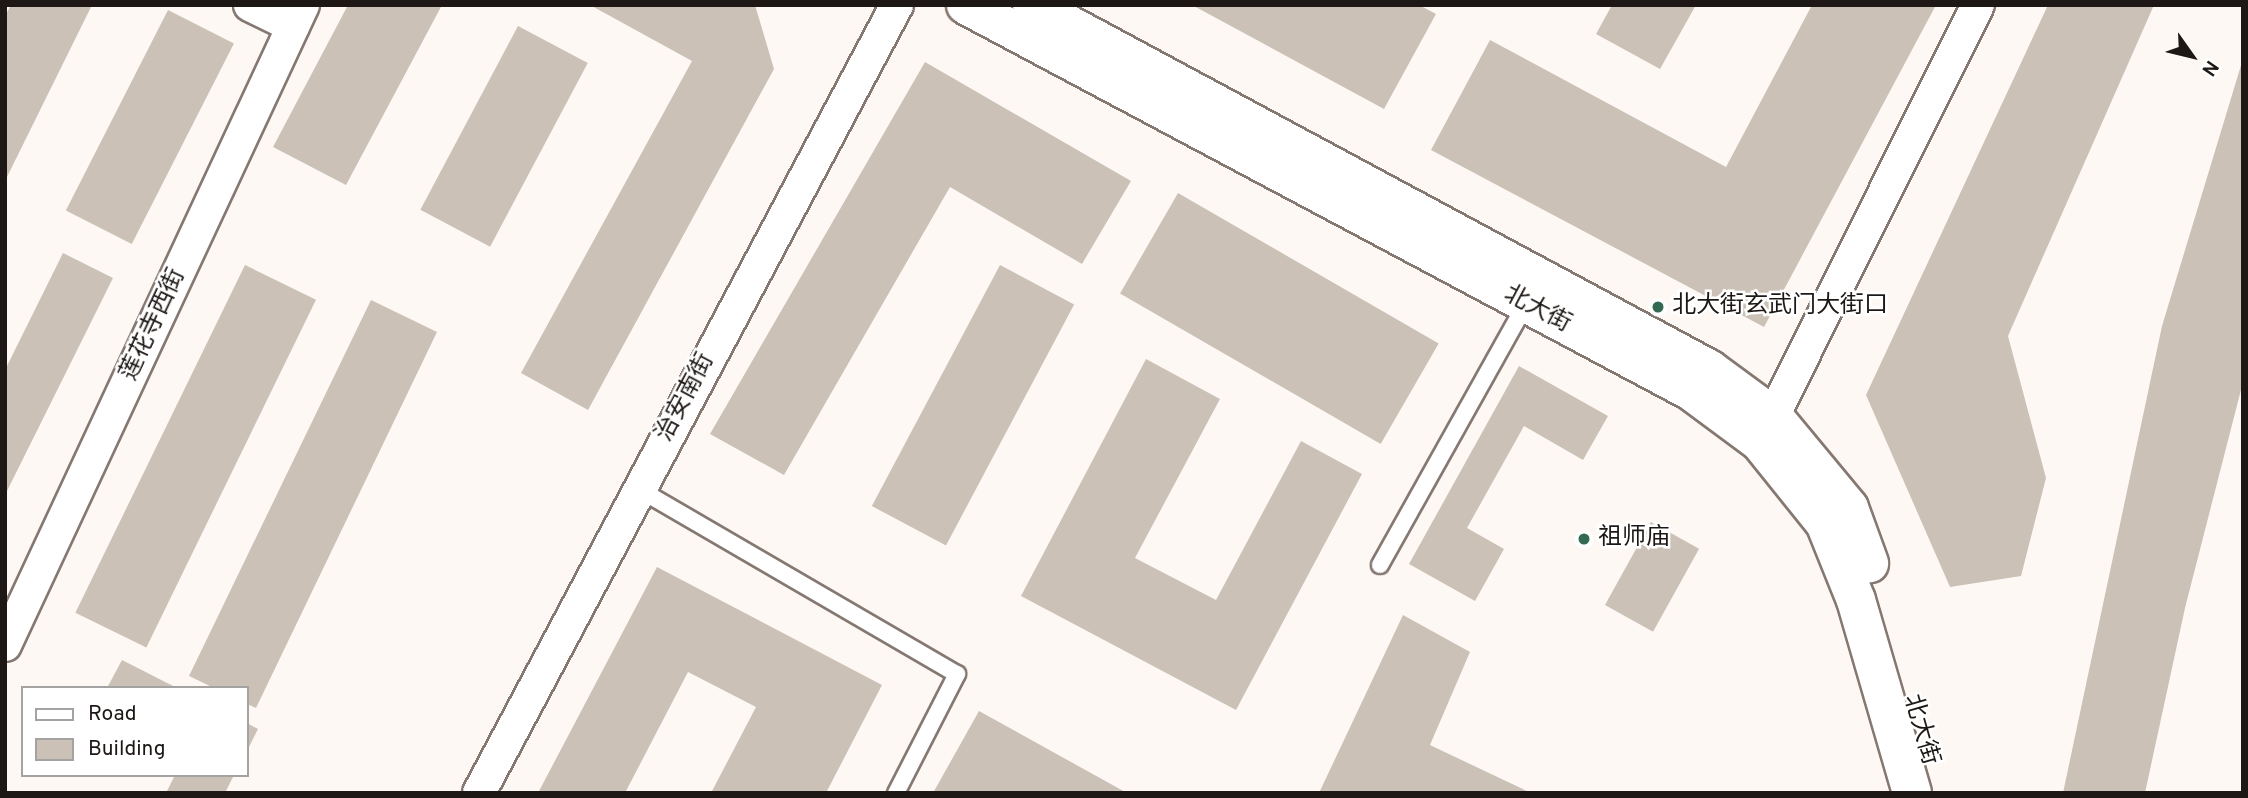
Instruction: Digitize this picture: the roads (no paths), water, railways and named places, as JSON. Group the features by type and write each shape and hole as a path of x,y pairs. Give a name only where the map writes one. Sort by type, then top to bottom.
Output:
{"street":[{"path":"250,5 298,16"},
{"name":"治安南街","path":"479,793 637,488 897,5"},
{"name":"北大街","path":"966,5 1766,429 1825,523 1856,600 1912,793"},
{"name":"北大街","path":"1032,5 1709,369 1766,429 1849,508 1883,599 1938,793"},
{"path":"1766,429 1978,5"},
{"name":"莲花寺西街","path":"5,645 298,16"}],"lane":[{"path":"1380,565 1526,304"},
{"path":"637,488 957,674 896,793"}],"place":[{"name":"北大街玄武门大街口","path":"1658,307"},
{"name":"祖师庙","path":"1584,539"}]}
